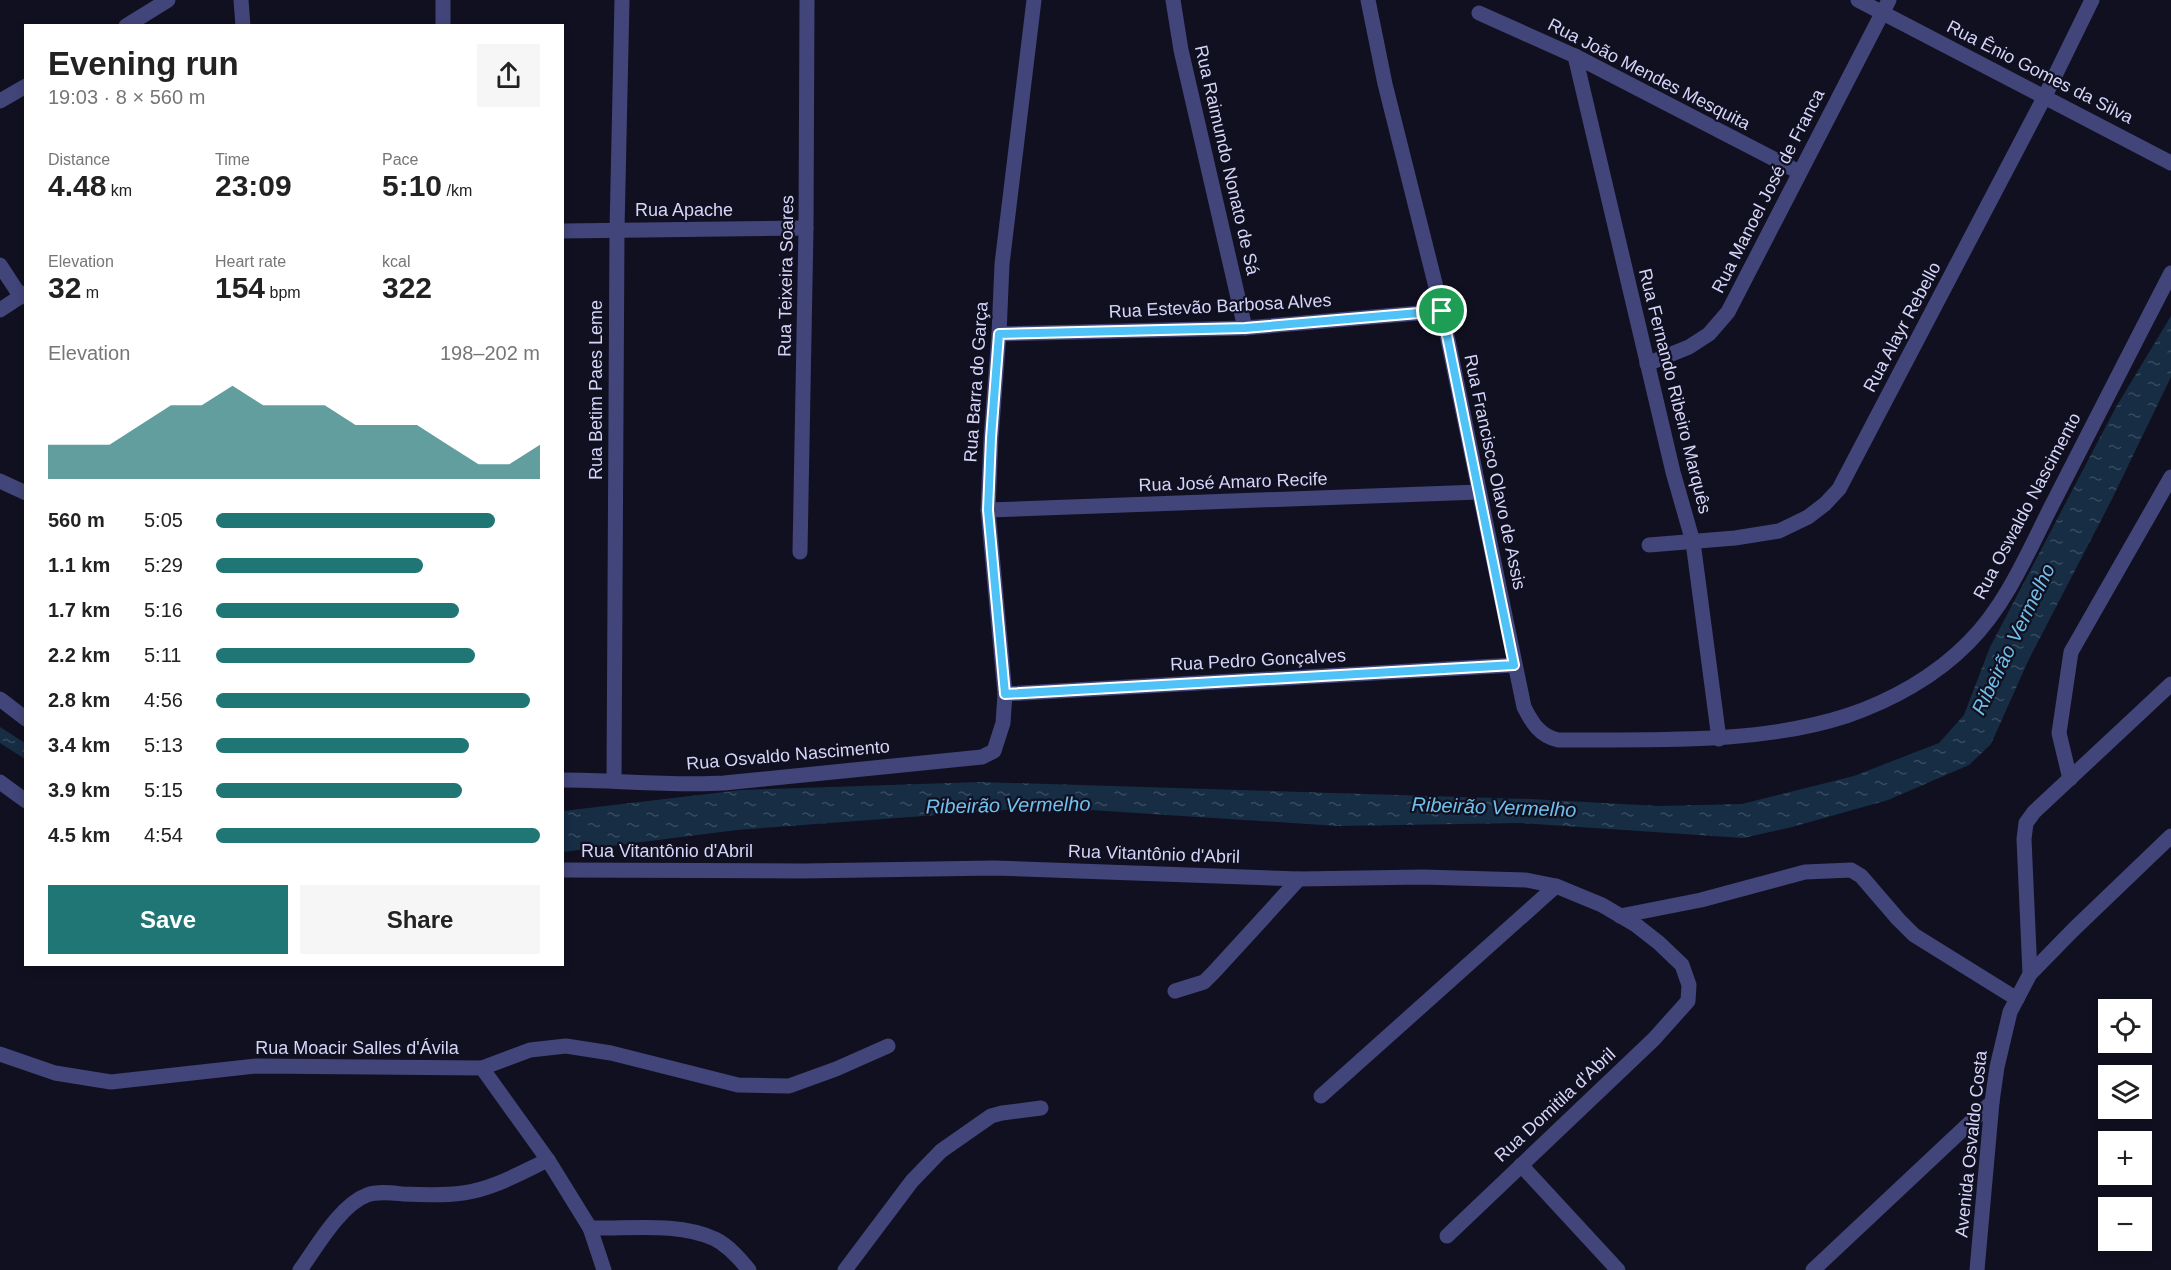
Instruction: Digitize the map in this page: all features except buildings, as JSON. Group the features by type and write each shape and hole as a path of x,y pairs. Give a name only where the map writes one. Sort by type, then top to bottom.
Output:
{"street":[{"path":"129,24 168,0"},
{"path":"241,0 243,24"},
{"path":"443,0 443,24"},
{"name":"Rua Betim Paes Leme","path":"614,780 617,230 622,0"},
{"name":"Rua Teixeira Soares","path":"800,552 806,228 807,0"},
{"name":"Rua Barra do Garça","path":"982,757 994,751 999,742 1005,694 988,510 991,438 1002,264 1034,0"},
{"name":"Rua Raimundo Nonato de Sá","path":"1173,0 1181,50 1245,328"},
{"name":"Rua Francisco Olavo de Assis","path":"1368,0 1385,84 1442,311 1524,707"},
{"name":"Rua Ênio Gomes da Silva","path":"1858,0 1886,6 2045,96 2171,163"},
{"name":"Rua Alayr Rebello","path":"1649,545 1779,531 1808,517 1839,489 2045,96 2092,0"},
{"name":"Rua Manoel José de Franca","path":"1647,364 1689,347 1709,334 1728,312 1886,6"},
{"name":"Rua João Mendes Mesquita","path":"1479,13 1575,56 1799,172"},
{"name":"Rua Fernando Ribeiro Marquês","path":"1575,56 1673,472 1693,542 1719,739"},
{"path":"0,101 24,87"},
{"name":"Rua Apache","path":"564,231 806,228"},
{"path":"0,265 23,295 0,310"},
{"name":"Rua Oswaldo Nascimento","path":"1524,707 1534,726 1544,735 1558,740 1719,739 1844,716 1875,705 1921,682 1969,642 2001,601 2171,273"},
{"name":"Rua Estevão Barbosa Alves","path":"999,334 1245,328 1442,311"},
{"path":"2070,779 2059,733 2071,652 2171,477"},
{"path":"0,481 24,492"},
{"name":"Rua José Amaro Recife","path":"988,510 1479,492"},
{"name":"Rua Pedro Gonçalves","path":"1005,694 1514,665"},
{"path":"2030,974 2025,828 2034,812 2171,684"},
{"path":"0,699 24,717"},
{"name":"Rua Osvaldo Nascimento","path":"564,780 714,784 982,757"},
{"path":"0,782 24,800"},
{"name":"Avenida Osvaldo Costa","path":"1977,1270 1992,1102 2003,1036 2010,1012 2030,974 2171,836"},
{"name":"Rua Vitantônio d'Abril","path":"564,870 802,871 994,868 1299,879 1423,877 1526,880 1556,886 1602,905 1659,942 1682,965 1689,985 1688,1001"},
{"path":"1620,916 1701,900 1805,872 1851,870 1861,876 1898,920 1914,935 2017,999"},
{"path":"1175,991 1204,982 1299,879"},
{"path":"1321,1096 1556,886"},
{"name":"Rua Domitila d'Abril","path":"1447,1236 1658,1035 1688,1001"},
{"path":"482,1068 530,1050 566,1046 611,1053 738,1085 789,1086 836,1069 888,1046"},
{"name":"Rua Moacir Salles d'Ávila","path":"0,1054 55,1073 111,1082 256,1066 482,1068 548,1160 591,1228 604,1270"},
{"path":"1813,1270 1992,1102"},
{"path":"845,1270 912,1181 941,1151 991,1116 1041,1108"},
{"path":"300,1270 324,1235 345,1211 367,1195 463,1193 492,1186 548,1160"},
{"path":"1521,1165 1618,1270"},
{"path":"591,1228 690,1231 717,1240 736,1255 749,1270"}],"water":[{"name":"Ribeirão Vermelho","path":"2171,316 2171,377 2111,501 2029,659 1991,744 1969,765 1888,800 1743,838 1520,823 1338,826 1043,807 737,830 564,852 564,811 741,790 980,782 1530,799 1659,806 1742,804 1854,776 1939,743 1964,715 1990,647 2116,407"},
{"path":"0,727 24,742 24,758 0,743"}],"route":[{"path":"1442,311 1514,665 1005,694 988,510 999,334 1245,328 1442,311"}]}
